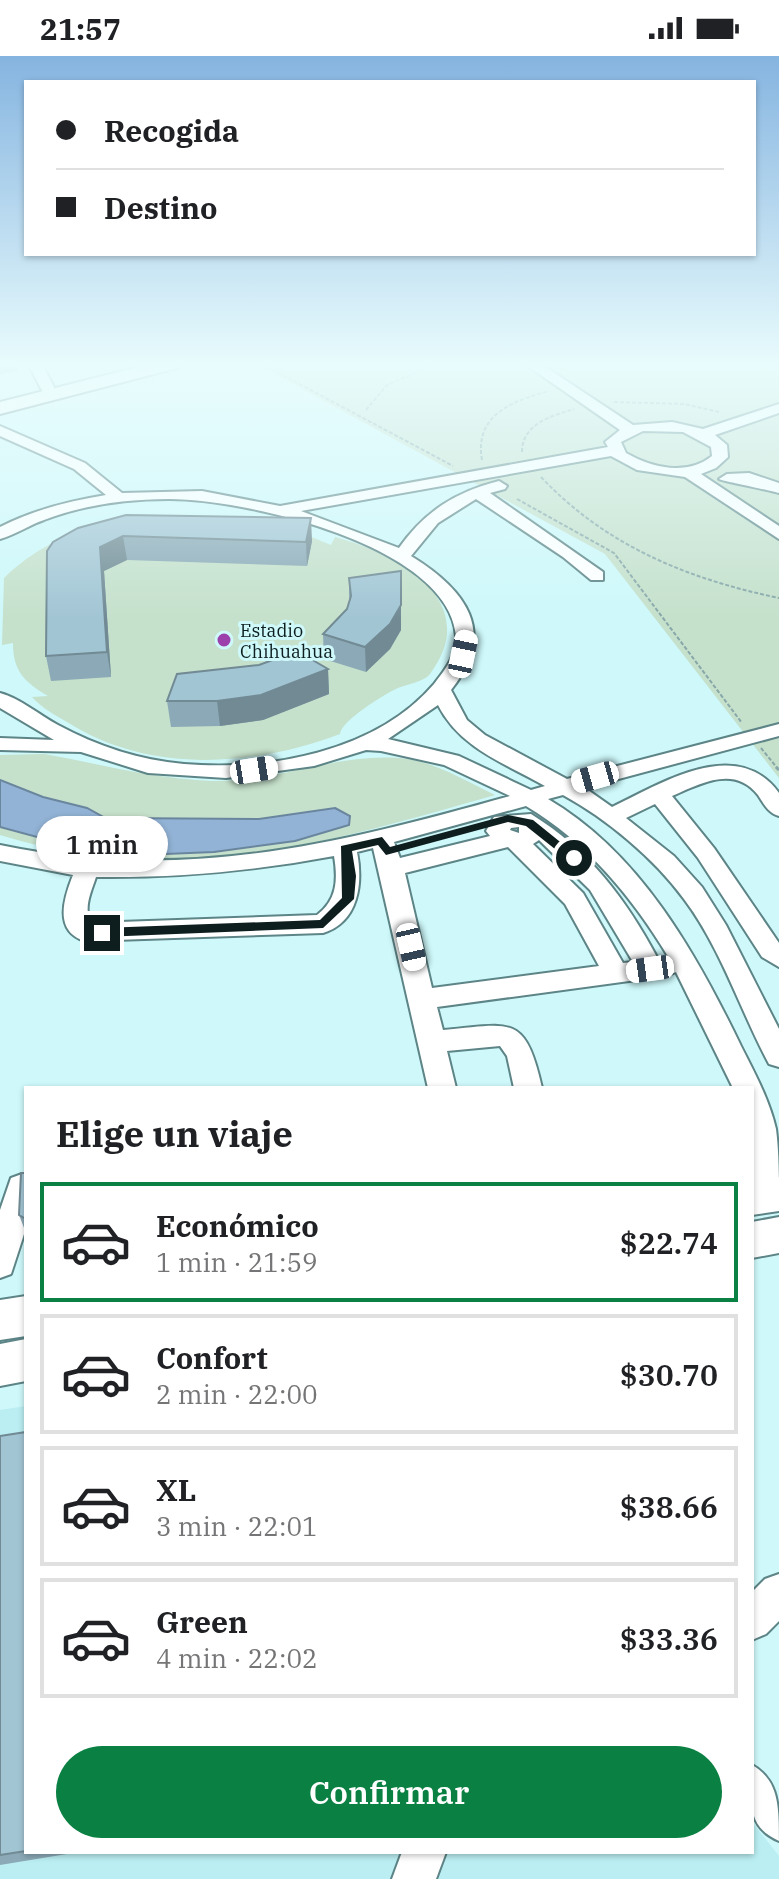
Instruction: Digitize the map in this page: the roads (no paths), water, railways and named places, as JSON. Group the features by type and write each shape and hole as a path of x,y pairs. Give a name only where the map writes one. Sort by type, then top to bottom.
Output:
{"main road":[{"path":"754,1240 779,1235"},
{"path":"0,1320 24,1316"},
{"path":"0,1365 24,1360"}],"street":[{"path":"41,449 107,484 118,498"},
{"path":"617,449 621,456"},
{"path":"402,556 435,513 536,472 621,456 655,470 687,471 707,466 720,457 719,449"},
{"path":"707,466 766,504"},
{"path":"687,471 779,534"},
{"path":"283,510 491,473 536,472"},
{"path":"727,479 749,478 779,488"},
{"path":"478,493 557,544 597,576"},
{"path":"0,534 52,512 118,498 202,495 283,510 402,556 449,591 465,622 463,654 442,692 398,725 362,743 288,764 222,772 149,766 91,749 0,699"},
{"path":"442,692 458,723 477,740 565,786 612,816 666,862 693,893 717,931 779,1056"},
{"path":"387,853 565,786 713,743 779,730"},
{"path":"362,743 394,745 448,759 530,797 573,824 612,860 643,896 685,964 746,1086"},
{"path":"0,744 91,749"},
{"path":"612,816 691,780 729,771 745,772 756,778 779,809"},
{"path":"659,794 706,853 779,958"},
{"path":"515,832 574,899 616,973"},
{"path":"0,853 87,869 211,868 345,849 387,853 435,849 515,832 561,846 622,913 650,969"},
{"path":"87,869 73,916 76,925 85,932 323,924 348,899 350,876 345,849"},
{"path":"387,853 442,1086"},
{"path":"574,899 605,891"},
{"path":"423,999 685,964"},
{"path":"432,1042 502,1035 512,1038 518,1045 528,1086"},
{"path":"754,1105 762,1130 766,1196"},
{"path":"0,1264 22,1187"},
{"path":"754,1618 779,1593"},
{"path":"754,1788 779,1819"},
{"path":"414,1879 423,1854"}],"place":[{"name":"Estadio Chihuahua","path":"224,640"}]}
